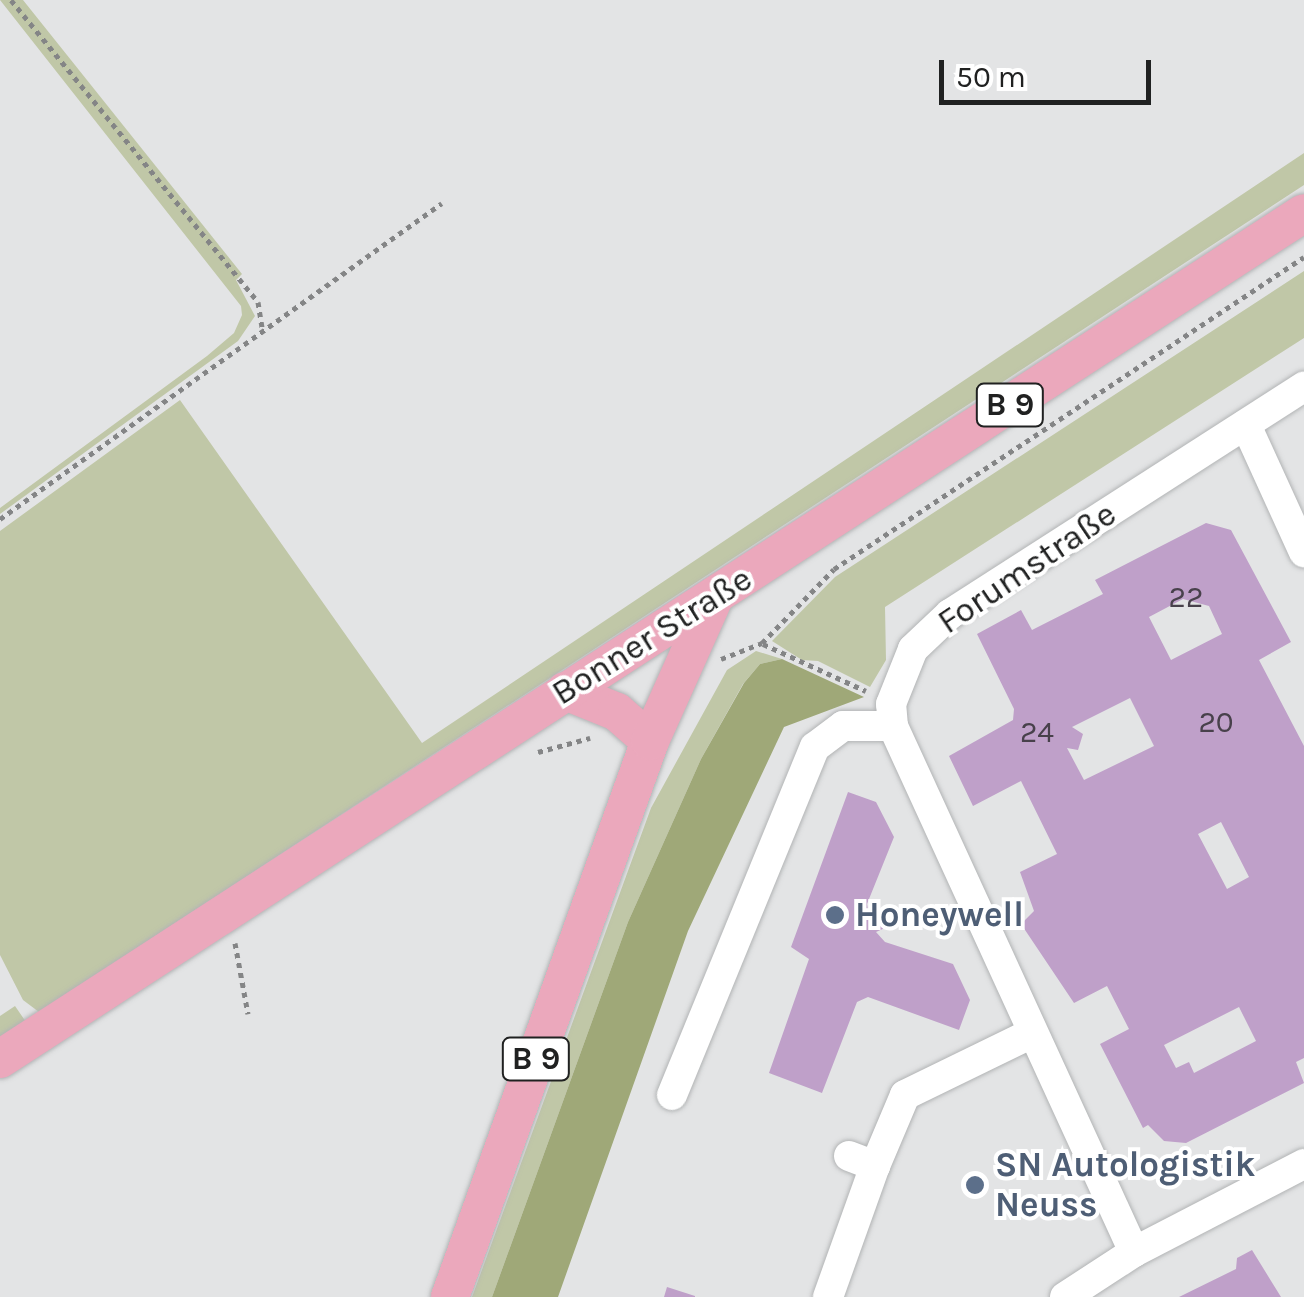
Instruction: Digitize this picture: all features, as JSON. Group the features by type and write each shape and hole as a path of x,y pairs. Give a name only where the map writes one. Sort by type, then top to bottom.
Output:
{"main road":[{"name":"Bonner Straße","path":"0,1059 1304,214"},
{"name":"B 9","path":"450,1297 650,741 715,596"},
{"path":"566,691 617,712 650,741"}],"street":[{"name":"Forumstraße","path":"892,715 912,649 950,614 1304,388"},
{"path":"1246,425 1304,552"},
{"path":"672,1095 815,748 843,726 892,715 1134,1252"},
{"path":"828,1297 862,1161 905,1095 1032,1032"},
{"path":"1068,1296 1134,1252 1304,1164"}],"path":[{"path":"11,0 258,302 262,328"},
{"path":"0,519 442,202"},
{"path":"762,643 892,715"},
{"path":"226,913 248,1014"}],"green space":[{"path":"0,0 23,0 242,274 236,280 255,316 238,341 0,514 0,508 207,356 234,333 242,315 241,306"},
{"path":"1304,153 1304,185 39,1012 23,1000 0,955 0,531 180,400 422,743"},
{"path":"1304,271 1304,338 885,607 886,660 870,687 818,661 802,660 772,641 835,577"},
{"path":"756,651 782,659 760,664 743,684 701,759 628,922 492,1297 472,1297 651,808 727,670"},
{"path":"782,659 864,697 784,727 688,931 558,1297 492,1297 628,922 701,759 744,683 760,664"},
{"path":"15,1006 26,1022 0,1039 0,1016"}],"building":[{"path":"1206,523 1231,530 1291,642 1259,660 1304,746 1304,1058 1296,1062 1304,1083 1186,1143 1164,1141 1148,1125 1143,1128 1100,1044 1129,1029 1107,986 1074,1003 1021,924 1034,911 1020,872 1057,854 1021,781 973,806 949,756 1013,720 1014,709 977,634 1021,610 1032,630 1103,594 1095,580","holes":["1183,599 1209,606 1222,634 1171,660 1149,617","1130,698 1154,746 1084,780 1067,748 1078,750 1083,734 1072,727","1221,822 1249,877 1227,889 1198,834","1239,1007 1256,1041 1194,1073 1189,1062 1176,1068 1164,1045"]},
{"name":"Honeywell","path":"848,792 876,802 894,837 867,904 869,918 880,912 887,927 876,932 885,942 953,964 970,1000 959,1030 868,997 857,1002 822,1093 769,1073 809,959 791,947"},
{"path":"1252,1250 1281,1297 1179,1297 1236,1269 1237,1258"},
{"path":"667,1287 695,1296 695,1297 664,1297"}],"place":[{"name":"Honeywell","path":"835,915"},
{"name":"SN Autologistik Neuss","path":"975,1185"}]}
